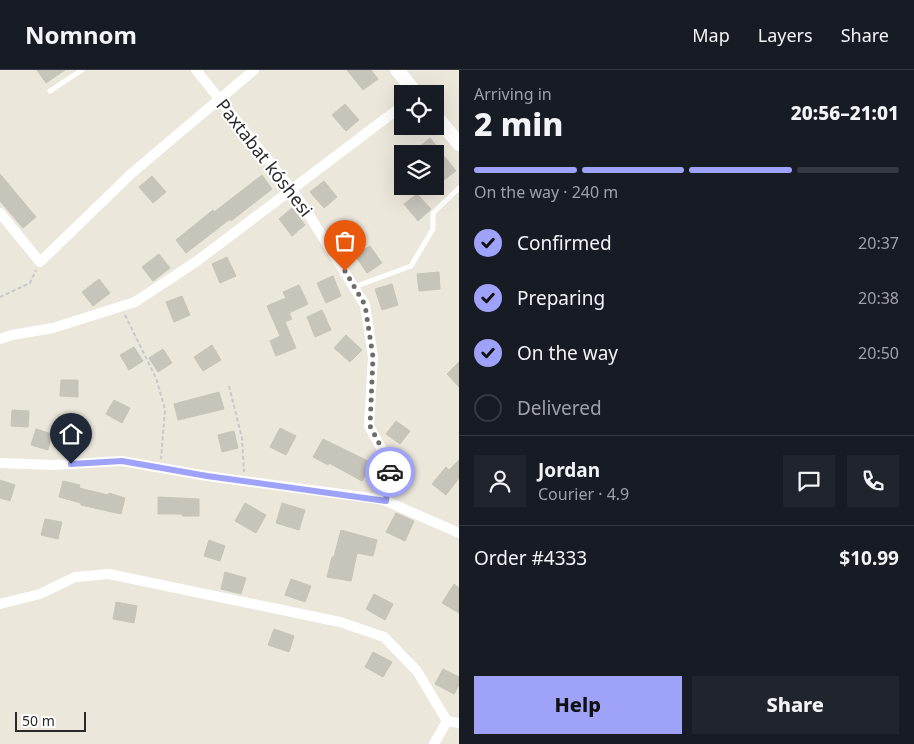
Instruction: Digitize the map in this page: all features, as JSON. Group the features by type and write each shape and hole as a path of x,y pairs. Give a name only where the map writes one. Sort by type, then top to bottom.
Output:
{"street":[{"name":"Paxtabat kóshesi","path":"196,70 292,190 365,305 373,357 370,426 391,466 386,501"},
{"path":"0,213 40,262 132,173 254,70"},
{"path":"397,70 410,85"},
{"path":"0,339 53,328 135,302 197,261 394,112"},
{"path":"444,126 459,144"},
{"path":"0,463 54,465 122,461 245,482 386,501 459,533"},
{"path":"0,604 40,594 75,577 109,574 340,622 384,637 417,671 447,721 459,723"},
{"path":"434,744 447,721"}],"lane":[{"path":"50,91 82,70"},
{"path":"354,287 412,266 433,229 433,213 459,188"}],"path":[{"path":"0,297 30,283 40,262"},
{"path":"121,306 156,378 165,409 160,467"},
{"path":"229,386 242,438 245,482"}],"building":[{"path":"37,70 65,70 46,83"},
{"path":"347,70 371,70 378,79 363,90"},
{"path":"345,104 359,120 346,131 332,115"},
{"path":"430,138 436,145 421,145"},
{"path":"444,156 456,171 444,180"},
{"path":"0,174 36,217 23,228 0,201"},
{"path":"262,175 272,189 186,253 176,240 213,210 214,212"},
{"path":"152,176 166,192 153,203 139,187"},
{"path":"324,181 337,197 324,208 310,192"},
{"path":"418,195 431,209 418,221 404,204"},
{"path":"292,208 305,225 292,236 279,219"},
{"path":"370,246 382,263 367,273 355,255"},
{"path":"159,254 170,268 153,281 142,267"},
{"path":"227,257 236,276 220,283 212,264"},
{"path":"439,272 440,289 419,291 417,274"},
{"path":"333,276 341,296 326,303 317,283"},
{"path":"99,279 110,293 93,306 82,292"},
{"path":"392,284 398,305 382,310 375,289"},
{"path":"299,285 308,304 289,313 292,319 285,322 296,348 276,356 270,341 280,336 267,306 286,298 283,292"},
{"path":"182,296 190,315 174,322 166,302"},
{"path":"322,310 331,330 315,337 307,317"},
{"path":"346,335 362,350 350,362 334,348"},
{"path":"212,345 221,360 203,371 194,357"},
{"path":"134,347 143,361 129,370 120,355"},
{"path":"163,349 172,363 158,372 149,358"},
{"path":"459,362 459,387 447,374"},
{"path":"61,380 78,380 78,397 60,396"},
{"path":"219,392 224,409 178,420 174,404"},
{"path":"114,400 130,408 122,423 106,414"},
{"path":"12,410 29,411 28,427 11,426"},
{"path":"396,421 410,431 400,444 386,434"},
{"path":"280,428 296,436 286,455 270,447"},
{"path":"36,429 52,434 48,450 31,445"},
{"path":"234,431 238,448 222,452 218,435"},
{"path":"323,439 372,463 362,481 329,463 328,465 313,457"},
{"path":"459,460 459,478 446,495 432,484 446,467 449,470"},
{"path":"0,480 15,485 10,501 0,498"},
{"path":"63,481 80,485 79,488 125,498 121,514 81,505 81,503 59,497"},
{"path":"158,497 199,499 199,516 158,514"},
{"path":"245,503 266,515 256,533 235,521"},
{"path":"282,503 305,510 299,530 276,523"},
{"path":"396,513 414,521 405,541 386,532"},
{"path":"45,519 62,522 58,539 41,535"},
{"path":"341,530 377,540 373,556 357,553 351,581 327,577"},
{"path":"209,540 225,546 220,561 204,556"},
{"path":"225,572 246,578 241,594 221,589"},
{"path":"291,579 311,586 305,602 285,595"},
{"path":"454,584 459,588 459,613 442,603"},
{"path":"374,594 393,604 385,620 366,609"},
{"path":"116,602 137,606 134,623 113,619"},
{"path":"274,629 294,636 289,652 268,645"},
{"path":"373,652 392,662 383,677 365,667"},
{"path":"443,669 459,677 459,685 454,694 435,684"}],"way so far":[{"path":"345,271 365,305 373,357 370,426 391,466 390,472"}],"route":[{"path":"71,464 122,461 207,476 386,501 390,472"}]}
